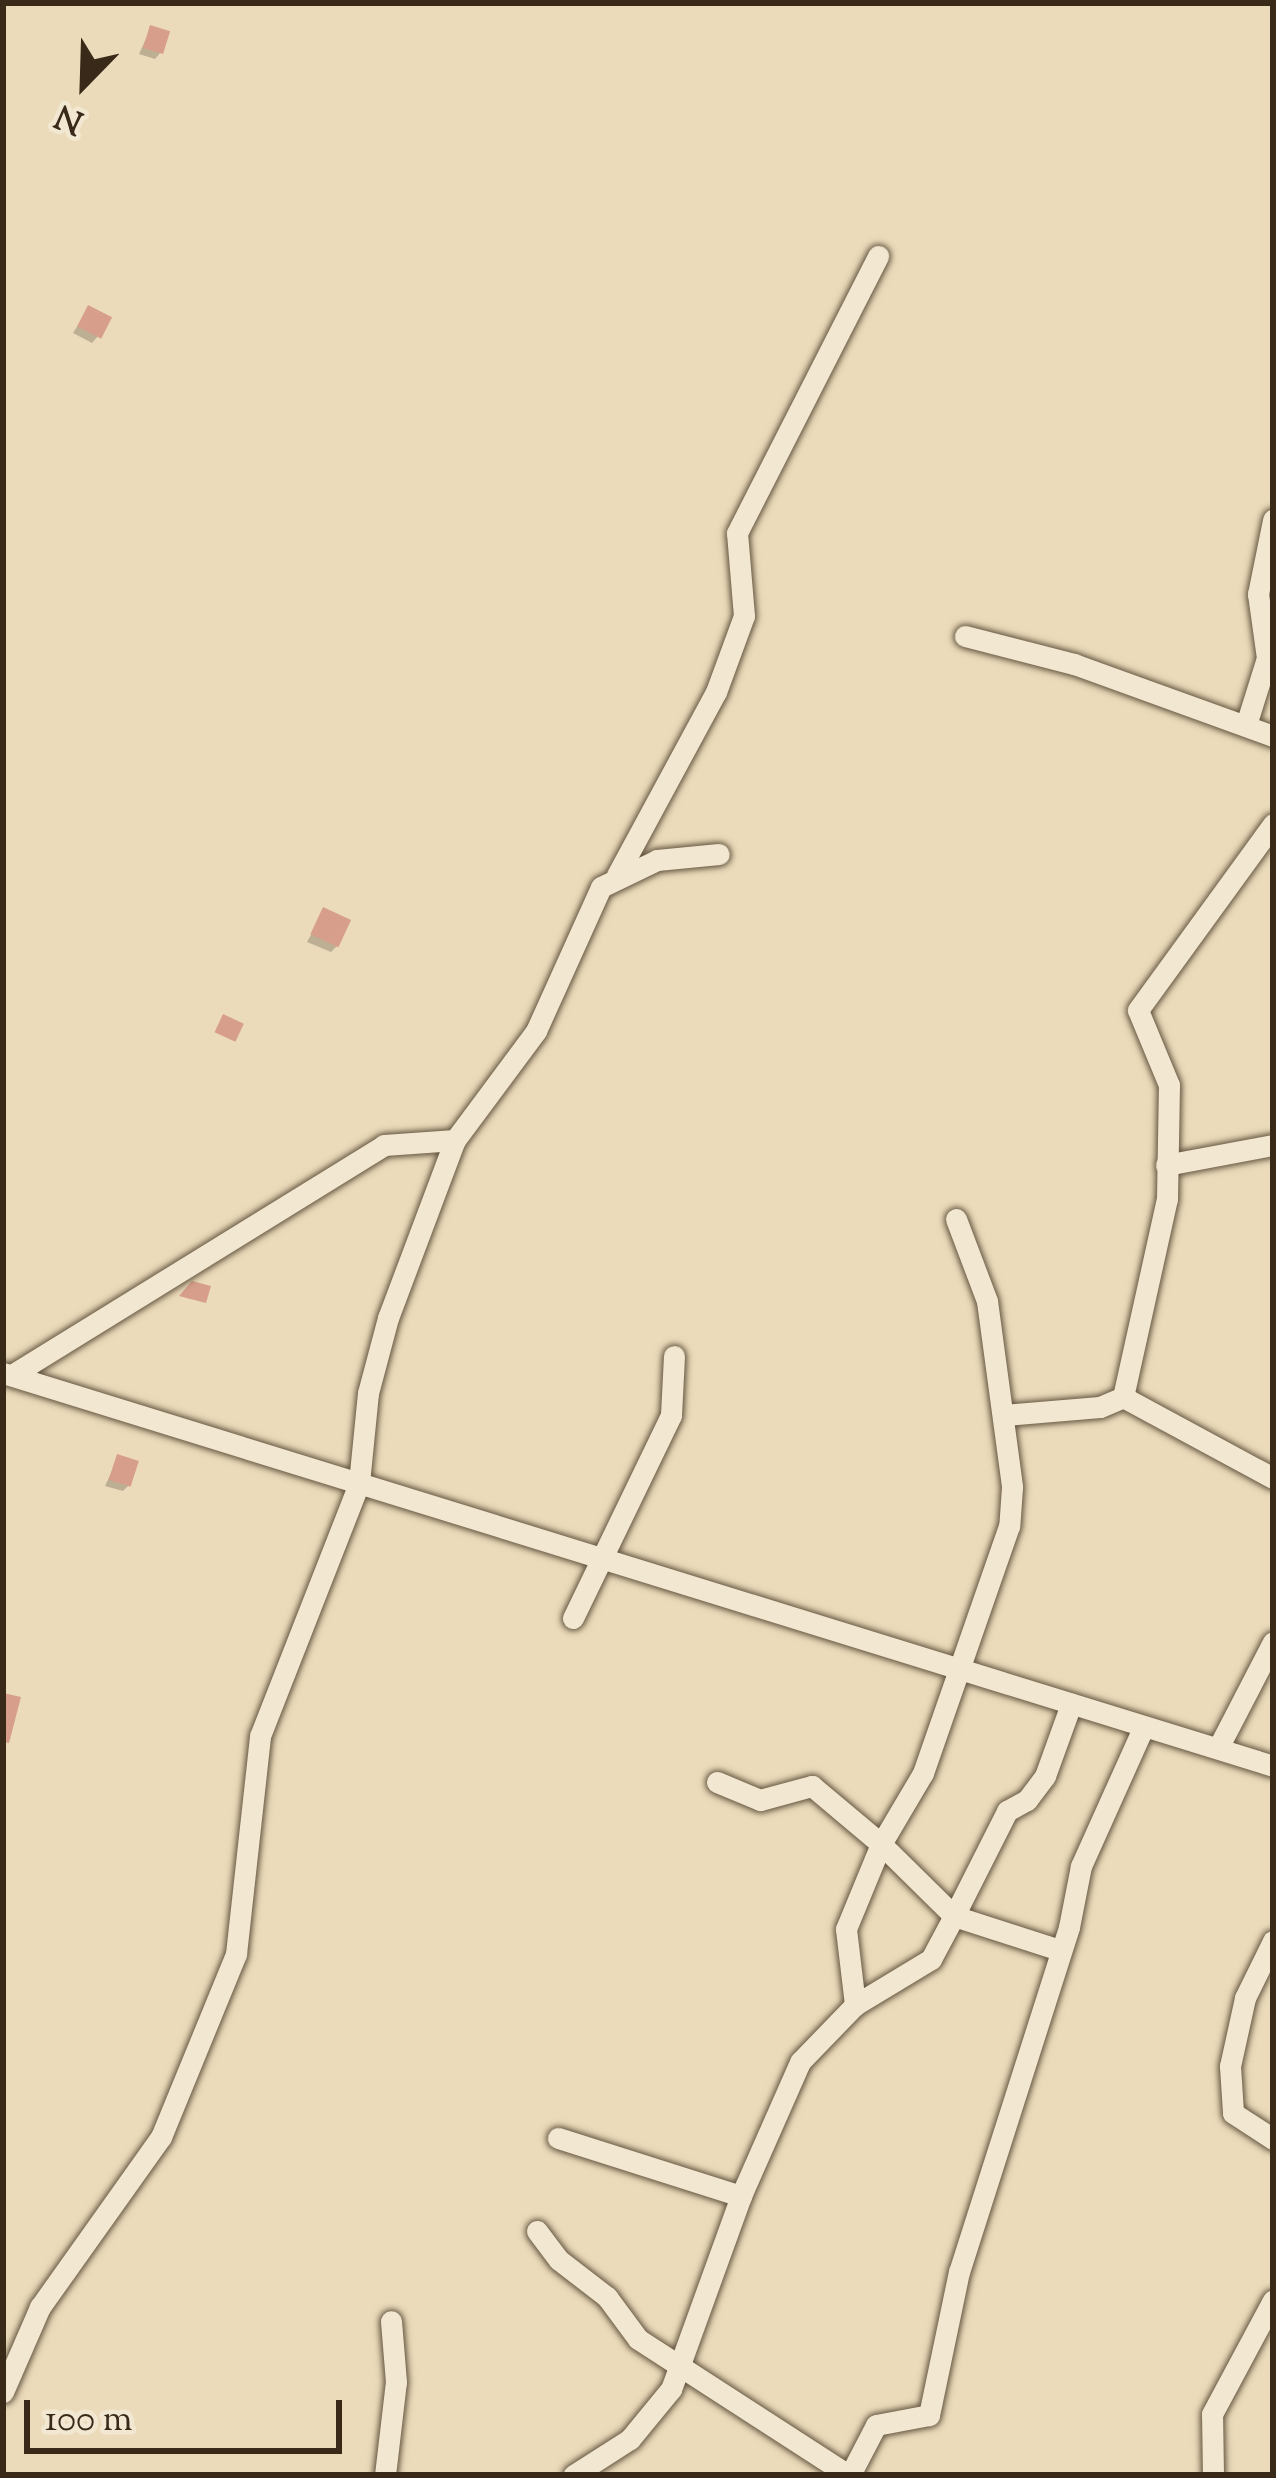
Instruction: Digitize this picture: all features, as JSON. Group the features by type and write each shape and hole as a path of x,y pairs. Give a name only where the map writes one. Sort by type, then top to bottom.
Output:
{"street":[{"path":"3,2392 40,2307 160,2137 236,1954 260,1736 359,1483 368,1394 388,1318 455,1140 536,1031 586,914 617,875 716,692 744,616 736,533 878,256"},
{"path":"1246,725 1267,658 1258,594 1273,520"},
{"path":"965,636 1273,736"},
{"path":"1123,1397 1167,1199 1168,1085 1138,1010 1273,824"},
{"path":"617,875 657,860 719,854"},
{"path":"7,1374 384,1145 455,1140"},
{"path":"1166,1165 1273,1145"},
{"path":"855,2005 847,1929 881,1844 923,1773 1009,1526 1004,1415 987,1301 973,1247 956,1220"},
{"path":"573,1618 607,1558 671,1415 674,1356"},
{"path":"7,1374 1273,1766"},
{"path":"1004,1415 1100,1407 1123,1397"},
{"path":"1123,1397 1273,1478"},
{"path":"1218,1748 1273,1642"},
{"path":"574,2475 630,2439 680,2368 741,2197 800,2062 855,2005 931,1959 1007,1811 1045,1776 1071,1703"},
{"path":"537,2231 559,2260 608,2297 638,2339 849,2475 876,2425 929,2415 959,2272 1060,1950 1081,1866 1143,1727"},
{"path":"717,1782 760,1800 812,1786 881,1844 954,1916 1060,1950"},
{"path":"1273,1941 1245,1998 1231,2066 1233,2113 1273,2139"},
{"path":"558,2138 741,2197"},
{"path":"1213,2475 1212,2414 1273,2300"},
{"path":"385,2475 396,2382 391,2321"}],"building":[{"path":"150,25 170,31 163,54 143,48"},
{"path":"88,305 112,317 101,339 77,326"},
{"path":"323,907 351,920 338,947 310,934"},
{"path":"223,1014 244,1024 235,1042 215,1032"},
{"path":"192,1281 211,1286 206,1303 179,1296"},
{"path":"117,1454 139,1461 131,1487 109,1480"},
{"path":"3,1693 21,1697 9,1743 3,1742"}]}
